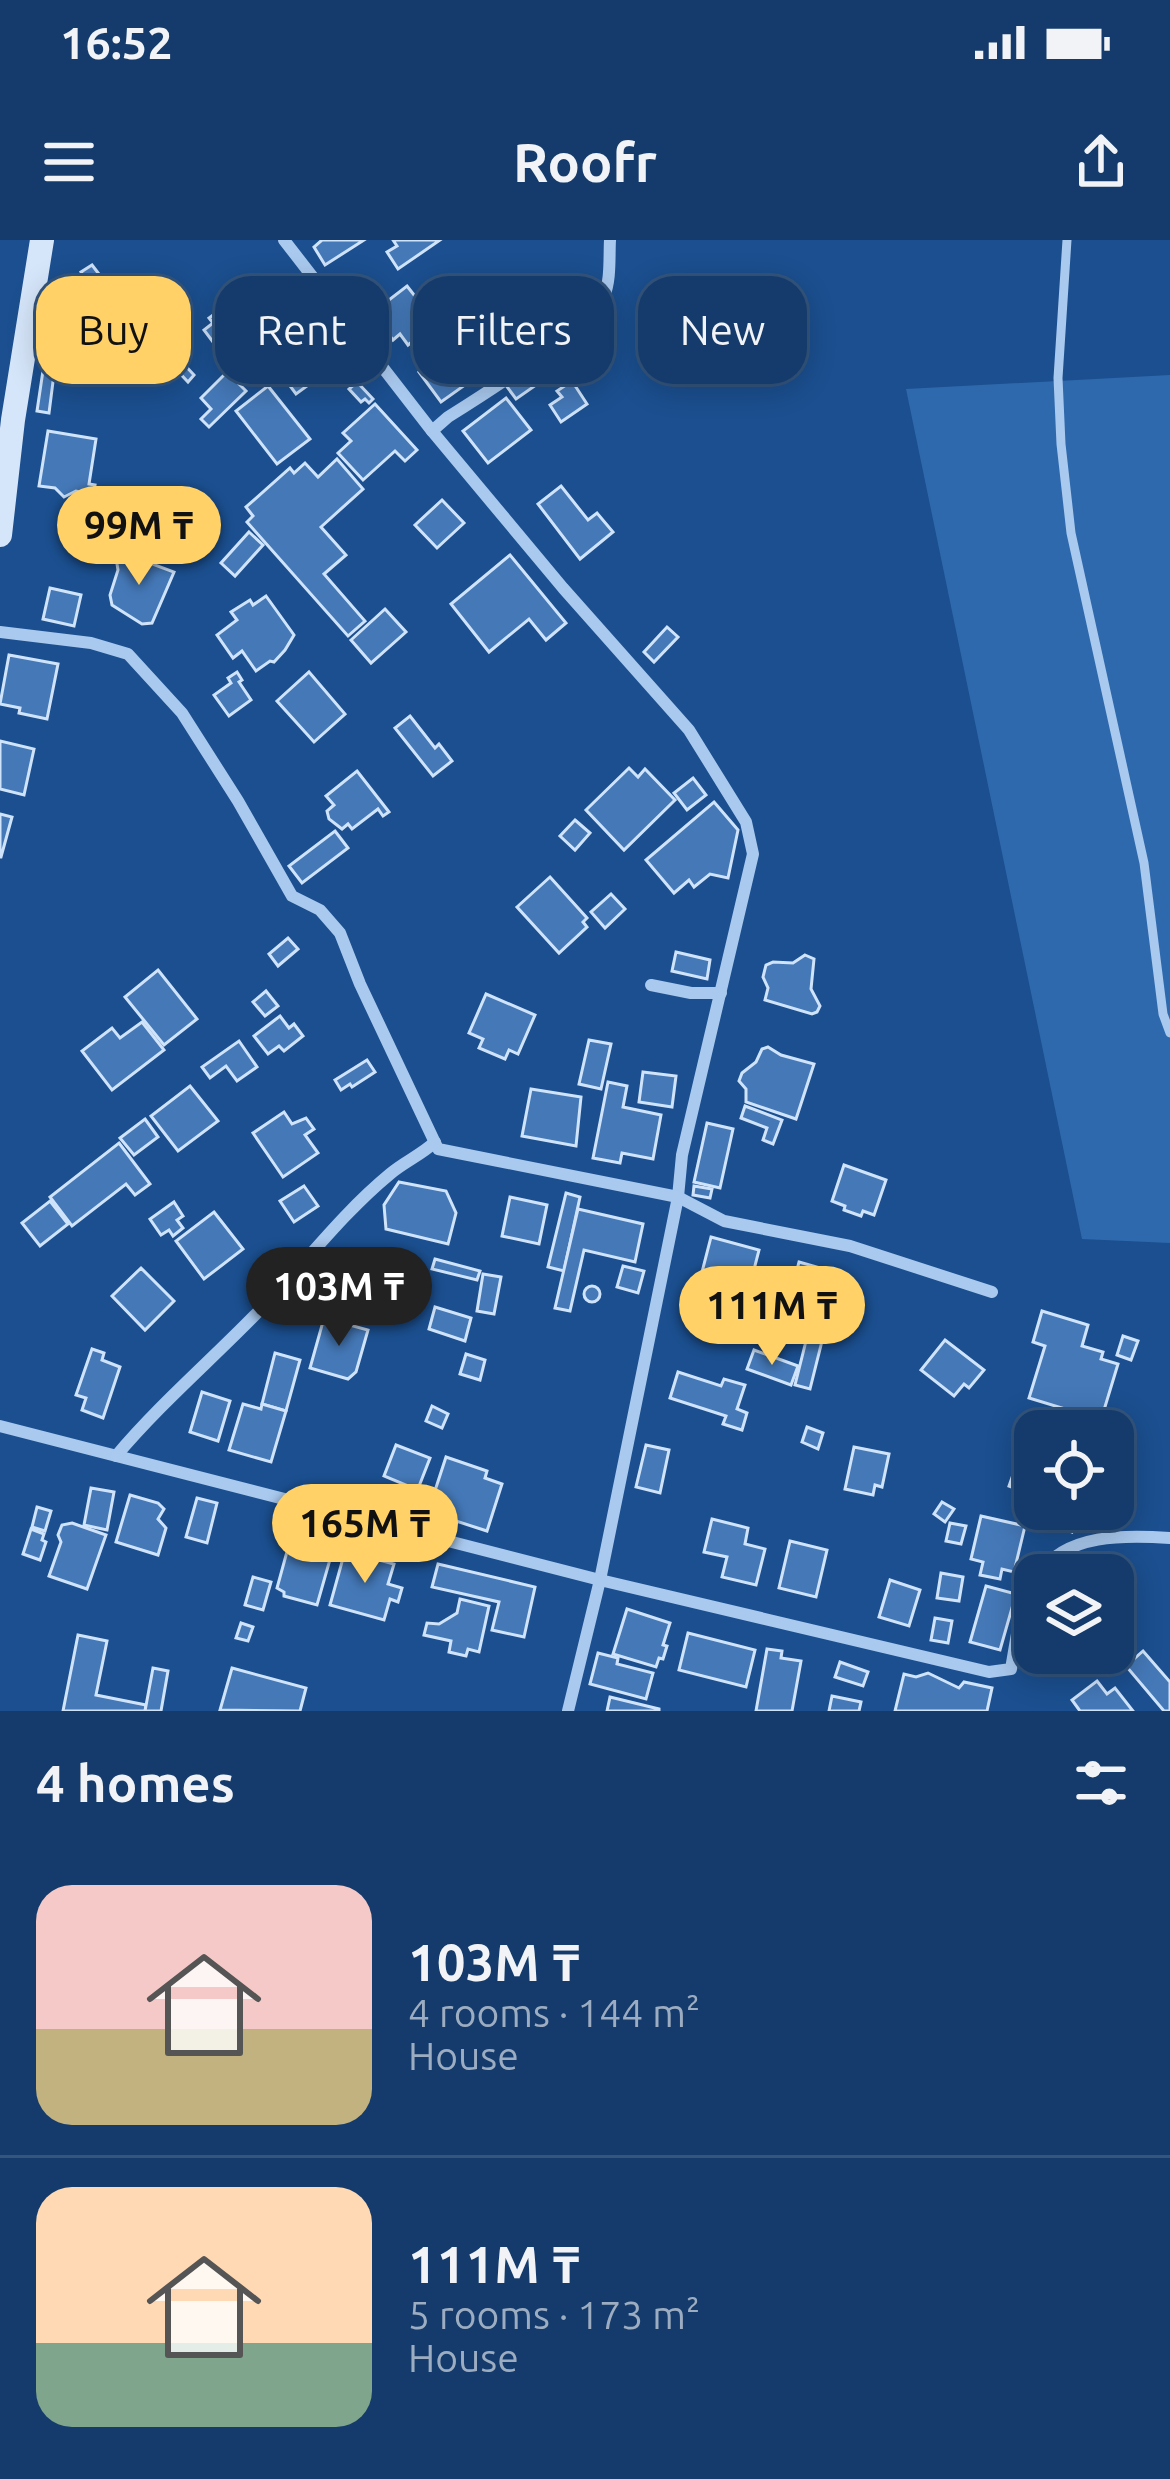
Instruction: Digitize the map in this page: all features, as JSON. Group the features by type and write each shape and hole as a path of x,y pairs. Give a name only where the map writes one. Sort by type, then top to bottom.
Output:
{"street":[{"path":"0,535 42,240"},
{"path":"284,240 562,588 689,730 746,822 753,854 682,1155 678,1196 600,1580 568,1711"},
{"path":"433,431 591,315 604,297 610,240"},
{"path":"0,632 91,643 128,654 182,713 292,896 320,910 340,933 438,1149 678,1196 724,1221 850,1246 992,1292"},
{"path":"651,985 722,993"},
{"path":"116,1456 356,1206 435,1142"},
{"path":"0,1426 600,1580 989,1672 1014,1673"},
{"path":"1062,1554 1086,1540 1170,1538"}],"lane":[{"path":"1067,240 1058,378 1071,532 1144,863 1163,1014 1170,1034"}],"shaded area":[{"path":"1170,375 1170,1243 1082,1239 906,389"}],"building":[{"path":"322,240 364,240 325,265 314,247"},
{"path":"393,240 440,240 398,269 387,252 397,246"},
{"path":"92,265 100,276 84,276 81,272"},
{"path":"407,286 413,294 413,341 408,345 400,334 393,340 389,335 389,300"},
{"path":"215,314 215,345 204,330 213,323 209,318"},
{"path":"41,384 53,384 49,413 37,411"},
{"path":"215,384 239,384 246,391 209,427 201,419 211,409 201,398"},
{"path":"289,384 310,384 296,394"},
{"path":"359,384 373,399 361,402 349,389"},
{"path":"428,384 466,384 441,402"},
{"path":"505,384 538,384 516,399"},
{"path":"574,384 587,404 561,422 550,405 562,397 557,391"},
{"path":"268,386 310,439 277,464 236,411"},
{"path":"506,398 531,430 488,463 463,431"},
{"path":"375,404 417,450 405,461 395,451 363,480 338,453 351,441 343,433"},
{"path":"48,431 96,439 89,484 95,485 93,495 76,491 64,497 55,488 39,486"},
{"path":"337,459 363,489 321,527 346,555 324,574 365,621 348,636 247,522 253,516 246,507 290,468 294,473 305,463 318,477"},
{"path":"561,486 588,520 597,513 613,532 580,559 538,504"},
{"path":"442,500 464,523 437,548 415,525"},
{"path":"249,532 263,545 235,576 221,563"},
{"path":"123,553 174,572 152,623 142,624 112,605 116,558"},
{"path":"510,555 566,623 546,640 529,619 489,652 451,604"},
{"path":"50,588 81,595 74,626 43,619"},
{"path":"266,596 294,635 274,662 256,671 242,651 233,658 217,635 237,620 231,612"},
{"path":"385,609 406,632 371,663 351,640"},
{"path":"667,627 678,637 654,662 644,652"},
{"path":"9,655 58,664 47,719 0,704"},
{"path":"237,672 251,700 229,716 214,695"},
{"path":"309,672 345,714 314,742 277,701"},
{"path":"410,716 452,761 433,776 395,728"},
{"path":"0,741 34,749 24,795 0,789"},
{"path":"629,768 638,777 645,769 675,800 624,850 586,810"},
{"path":"357,771 389,812 383,816 378,809 352,829 348,824 342,829 329,819 327,811 334,805 326,796"},
{"path":"693,778 706,795 687,810 674,793"},
{"path":"714,802 738,830 728,878 710,874 694,887 689,880 674,893 646,860"},
{"path":"0,814 12,817 1,857 0,857"},
{"path":"575,820 590,833 575,850 560,836"},
{"path":"335,831 348,848 302,883 289,866"},
{"path":"550,877 587,918 583,922 587,927 559,953 517,907"},
{"path":"611,894 625,909 605,928 591,912"},
{"path":"288,938 298,949 278,966 269,954"},
{"path":"676,952 710,960 707,979 672,971"},
{"path":"805,955 814,959 811,989 820,1006 817,1012 765,1000 766,965 793,963"},
{"path":"158,970 197,1019 164,1045 125,997"},
{"path":"266,991 278,1006 265,1016 253,1002"},
{"path":"486,994 535,1015 518,1054 509,1050 505,1059 479,1048 483,1039 469,1033"},
{"path":"280,1016 303,1036 284,1051 279,1046 268,1054 254,1036"},
{"path":"142,1022 164,1050 112,1090 82,1051 112,1028 120,1038"},
{"path":"589,1040 611,1044 601,1089 579,1084"},
{"path":"239,1041 257,1067 237,1081 226,1066 210,1078 202,1067"},
{"path":"768,1047 814,1064 796,1119 746,1102 746,1089 739,1081 742,1073"},
{"path":"367,1060 375,1072 341,1090 335,1080"},
{"path":"643,1072 676,1076 672,1107 639,1102"},
{"path":"608,1082 627,1086 623,1107 661,1115 653,1159 622,1153 620,1163 593,1158"},
{"path":"190,1086 218,1121 178,1151 151,1116"},
{"path":"531,1089 581,1097 576,1146 522,1136"},
{"path":"745,1106 782,1120 773,1144 763,1140 767,1128 741,1118"},
{"path":"284,1112 292,1124 306,1118 314,1129 305,1135 318,1153 283,1177 253,1133"},
{"path":"145,1119 158,1137 134,1155 120,1138"},
{"path":"707,1123 733,1129 720,1188 694,1182"},
{"path":"119,1143 150,1184 135,1195 126,1184 72,1226 50,1197"},
{"path":"844,1165 886,1180 874,1215 863,1211 861,1216 832,1201"},
{"path":"399,1182 446,1191 456,1213 448,1244 386,1229 384,1205"},
{"path":"304,1186 318,1206 294,1222 280,1201"},
{"path":"694,1186 712,1189 710,1198 693,1195"},
{"path":"566,1193 580,1197 564,1271 548,1267"},
{"path":"510,1197 547,1205 539,1244 502,1236"},
{"path":"50,1201 68,1224 40,1246 22,1223"},
{"path":"174,1202 183,1216 177,1220 183,1228 173,1236 169,1230 161,1235 150,1219"},
{"path":"578,1209 643,1224 635,1262 584,1250 570,1311 555,1308"},
{"path":"214,1212 243,1249 204,1279 176,1241"},
{"path":"711,1237 759,1250 749,1289 701,1276"},
{"path":"336,1252 400,1265 404,1273 393,1319 327,1300 330,1286 322,1284 326,1270 333,1268"},
{"path":"435,1259 480,1271 477,1280 432,1269"},
{"path":"799,1262 841,1274 825,1330 761,1312 772,1271 795,1277"},
{"path":"623,1266 644,1271 638,1293 617,1287"},
{"path":"141,1268 174,1301 145,1330 112,1296"},
{"path":"483,1274 501,1277 494,1314 477,1311"},
{"path":"592,1286 600,1294 592,1302 584,1294"},
{"path":"435,1307 471,1318 465,1341 429,1329"},
{"path":"1042,1311 1088,1325 1082,1346 1103,1352 1101,1359 1118,1364 1104,1410 1068,1410 1029,1398 1045,1346 1033,1342"},
{"path":"324,1318 368,1330 356,1372 348,1379 310,1368"},
{"path":"809,1329 824,1333 810,1389 795,1385"},
{"path":"1123,1336 1138,1341 1131,1360 1117,1355"},
{"path":"945,1340 984,1370 969,1388 964,1384 954,1396 921,1370"},
{"path":"92,1349 104,1353 102,1360 120,1367 103,1418 82,1410 86,1398 76,1395"},
{"path":"754,1350 798,1366 791,1385 747,1369"},
{"path":"275,1353 300,1360 286,1411 262,1404"},
{"path":"466,1354 485,1360 480,1380 460,1374"},
{"path":"678,1372 721,1386 724,1379 745,1385 737,1409 747,1413 742,1430 723,1424 726,1416 670,1398"},
{"path":"202,1392 230,1401 218,1441 190,1432"},
{"path":"243,1404 286,1411 271,1462 229,1450"},
{"path":"432,1406 448,1414 442,1428 426,1421"},
{"path":"807,1427 823,1433 818,1449 802,1442"},
{"path":"396,1445 430,1458 416,1494 384,1476"},
{"path":"646,1445 669,1450 660,1493 636,1487"},
{"path":"854,1447 889,1454 882,1487 875,1485 873,1495 845,1489"},
{"path":"446,1457 487,1471 485,1478 502,1484 487,1531 428,1512"},
{"path":"91,1488 114,1492 107,1530 84,1525"},
{"path":"130,1495 164,1509 158,1519 166,1528 158,1555 116,1542"},
{"path":"197,1498 217,1503 207,1543 186,1537"},
{"path":"942,1502 954,1509 945,1522 934,1514"},
{"path":"37,1507 51,1511 45,1531 32,1527"},
{"path":"981,1516 1024,1530 1018,1554 1014,1554 1014,1572 1002,1569 1000,1579 980,1575 983,1562 971,1559"},
{"path":"712,1519 748,1528 745,1544 765,1549 756,1585 722,1577 727,1557 704,1552"},
{"path":"72,1523 106,1535 87,1589 49,1576 62,1525"},
{"path":"950,1523 966,1526 961,1544 946,1541"},
{"path":"31,1529 44,1534 40,1560 23,1554"},
{"path":"291,1537 333,1549 317,1605 284,1596 277,1588"},
{"path":"790,1541 827,1550 816,1597 779,1588"},
{"path":"345,1551 394,1564 388,1584 402,1588 398,1602 390,1599 384,1620 330,1605"},
{"path":"438,1564 535,1587 524,1637 492,1630 499,1602 432,1587"},
{"path":"941,1573 963,1577 959,1601 937,1598"},
{"path":"253,1577 271,1582 263,1610 245,1605"},
{"path":"890,1580 920,1590 909,1626 879,1617"},
{"path":"986,1586 1014,1593 1000,1650 970,1642"},
{"path":"460,1599 489,1606 479,1652 468,1649 466,1656 449,1652 451,1641 424,1635 427,1623 439,1624 457,1613"},
{"path":"627,1609 670,1623 663,1659 659,1658 656,1667 613,1654"},
{"path":"935,1618 952,1621 948,1643 931,1640"},
{"path":"241,1623 253,1627 248,1641 236,1638"},
{"path":"688,1633 755,1650 746,1687 679,1670"},
{"path":"78,1635 107,1641 96,1695 146,1705 145,1711 63,1711"},
{"path":"767,1649 782,1651 781,1658 801,1661 792,1711 756,1711"},
{"path":"1143,1651 1170,1682 1170,1711 1164,1711 1133,1674 1134,1659"},
{"path":"598,1653 618,1658 617,1664 653,1673 646,1699 590,1684"},
{"path":"840,1662 868,1672 863,1686 835,1677"},
{"path":"153,1668 168,1671 161,1711 145,1711"},
{"path":"232,1668 306,1688 300,1711 220,1710"},
{"path":"928,1673 959,1688 964,1682 992,1688 987,1711 895,1711 904,1674"},
{"path":"1097,1681 1107,1694 1115,1688 1133,1711 1080,1711 1072,1700"},
{"path":"832,1696 861,1702 859,1711 829,1711"},
{"path":"610,1697 659,1709 659,1711 607,1711"}]}
